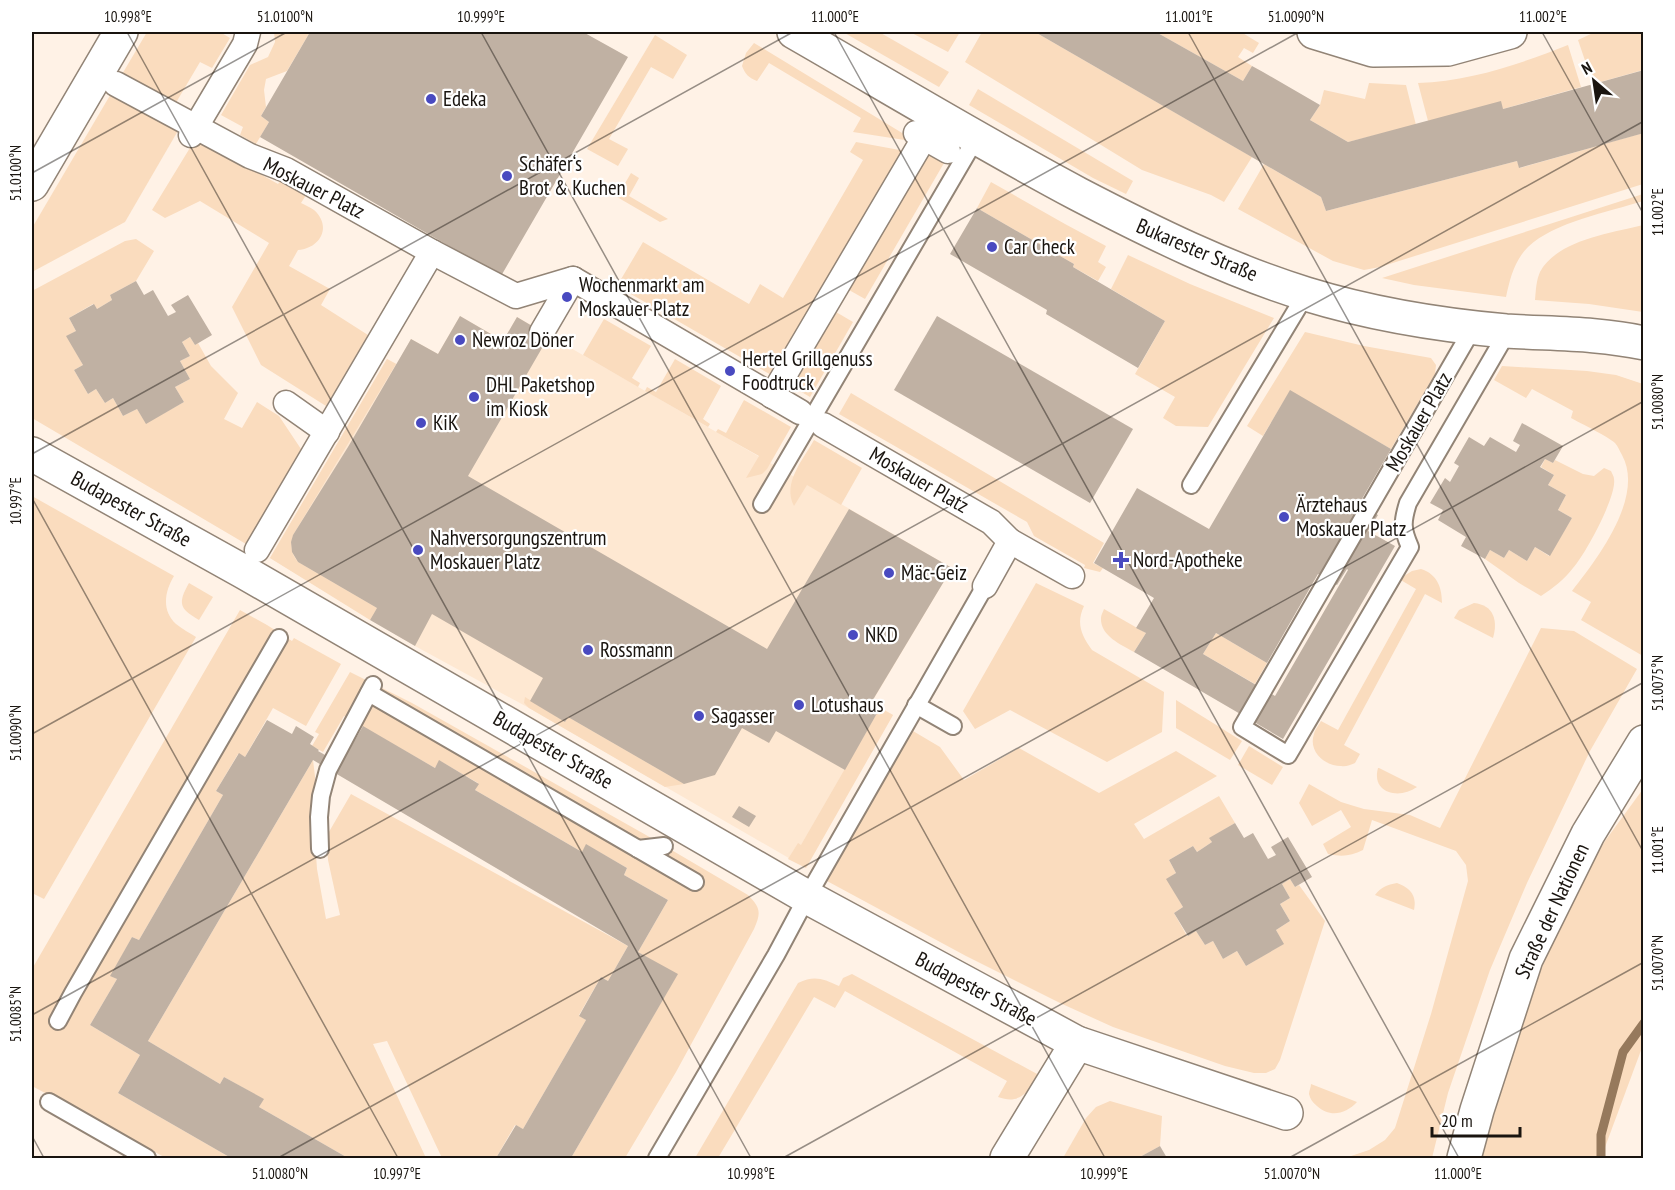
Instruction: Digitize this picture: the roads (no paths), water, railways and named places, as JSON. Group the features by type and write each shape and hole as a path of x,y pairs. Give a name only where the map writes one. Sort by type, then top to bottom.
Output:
{"street":[{"path":"32,184 106,79 121,32"},
{"path":"193,131 245,44 248,32"},
{"name":"Bukarester Straße","path":"794,32 962,144 1026,166 1139,226 1230,267 1306,294 1437,324 1508,331 1580,334 1623,338 1644,343"},
{"path":"1314,32 1372,50 1448,49 1510,32"},
{"name":"Moskauer Platz","path":"106,79 193,131 286,170 516,296 573,279"},
{"path":"772,396 833,295 919,139 962,144"},
{"path":"251,561 432,252"},
{"path":"542,332 573,279 694,340 772,396 800,412"},
{"path":"286,403 327,432"},
{"name":"Moskauer Platz","path":"823,425 991,522 1010,541 1072,576"},
{"name":"Budapester Straße","path":"32,454 251,561 807,897 1077,1043 1286,1113"},
{"path":"985,586 1010,541"},
{"name":"Straße der Nationen","path":"1464,1158 1477,1110 1526,959 1588,834 1644,742"},
{"path":"1007,1158 1077,1043"}],"lane":[{"path":"762,504 962,144"},
{"path":"1191,485 1306,294"},
{"name":"Moskauer Platz","path":"1473,328 1242,727 1288,755 1410,547 1402,520 1408,503 1508,331"},
{"path":"657,1158 776,955 985,586"},
{"path":"58,1021 279,638"},
{"path":"320,849 321,796 328,770 371,689 695,882"},
{"path":"916,705 952,726"},
{"path":"638,849 664,846"},
{"path":"49,1102 147,1158"}],"waterway":[{"path":"1601,1158 1601,1135 1623,1052 1644,1023"}],"place":[{"name":"Edeka","path":"431,99"},
{"name":"Schäfer‘s Brot & Kuchen","path":"507,176"},
{"name":"Car Check","path":"992,247"},
{"name":"Wochenmarkt am Moskauer Platz","path":"567,297"},
{"name":"Newroz Döner","path":"460,340"},
{"name":"Hertel Grillgenuss Foodtruck","path":"730,371"},
{"name":"DHL Paketshop im Kiosk","path":"474,397"},
{"name":"KiK","path":"421,423"},
{"name":"Ärztehaus Moskauer Platz","path":"1284,517"},
{"name":"Nahversorgungszentrum Moskauer Platz","path":"418,550"},
{"name":"Nord-Apotheke","path":"1121,560"},
{"name":"Mäc-Geiz","path":"889,573"},
{"name":"NKD","path":"853,635"},
{"name":"Rossmann","path":"588,650"},
{"name":"Lotushaus","path":"799,705"},
{"name":"Sagasser","path":"699,716"}]}
